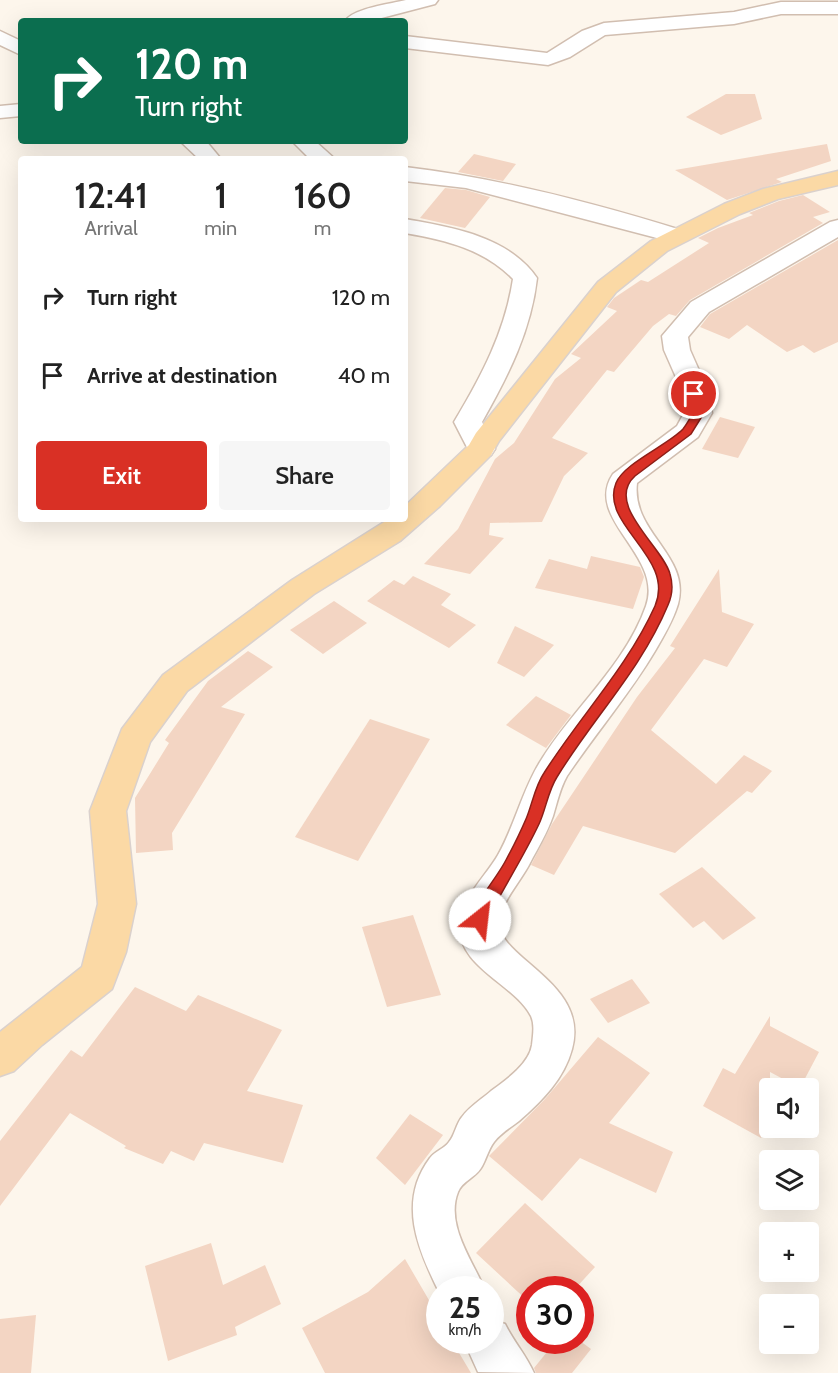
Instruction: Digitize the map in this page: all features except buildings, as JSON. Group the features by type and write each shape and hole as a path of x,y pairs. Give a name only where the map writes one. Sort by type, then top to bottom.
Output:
{"main road":[{"path":"408,519 481,449 607,287 676,236 732,209 771,194 838,178"},
{"path":"0,1058 27,1032 98,977 107,952 117,904 108,811 134,738 175,683 303,587 390,534 404,522"}],"street":[{"path":"362,18 429,0"},
{"path":"408,42 548,59 562,55 591,33 604,29 734,18 781,8 838,8"},
{"path":"0,37 18,47"},
{"path":"0,112 18,110"},
{"path":"196,144 208,156"},
{"path":"306,144 320,156"},
{"path":"408,174 477,183 676,236"},
{"path":"408,227 466,238 514,264 525,278 524,295 515,330 468,422 481,449"},
{"path":"455,1276 435,1232 433,1206 437,1190 445,1173 464,1156 479,1126 518,1095 546,1062 552,1046 555,1024 542,997 490,951 481,937 479,929 483,908 510,867 533,821 549,777 631,664 651,628 666,591 664,573 641,540 622,505 620,490 623,480 687,431 698,413 692,384 677,350 675,336 700,307 838,227"},
{"path":"494,1354 510,1373"}],"route":[{"path":"480,919 483,908 510,867 533,821 549,777 631,664 662,605 666,591 664,573 630,521 622,505 620,490 623,480 630,473 672,443 694,422 698,413 694,394"}]}
